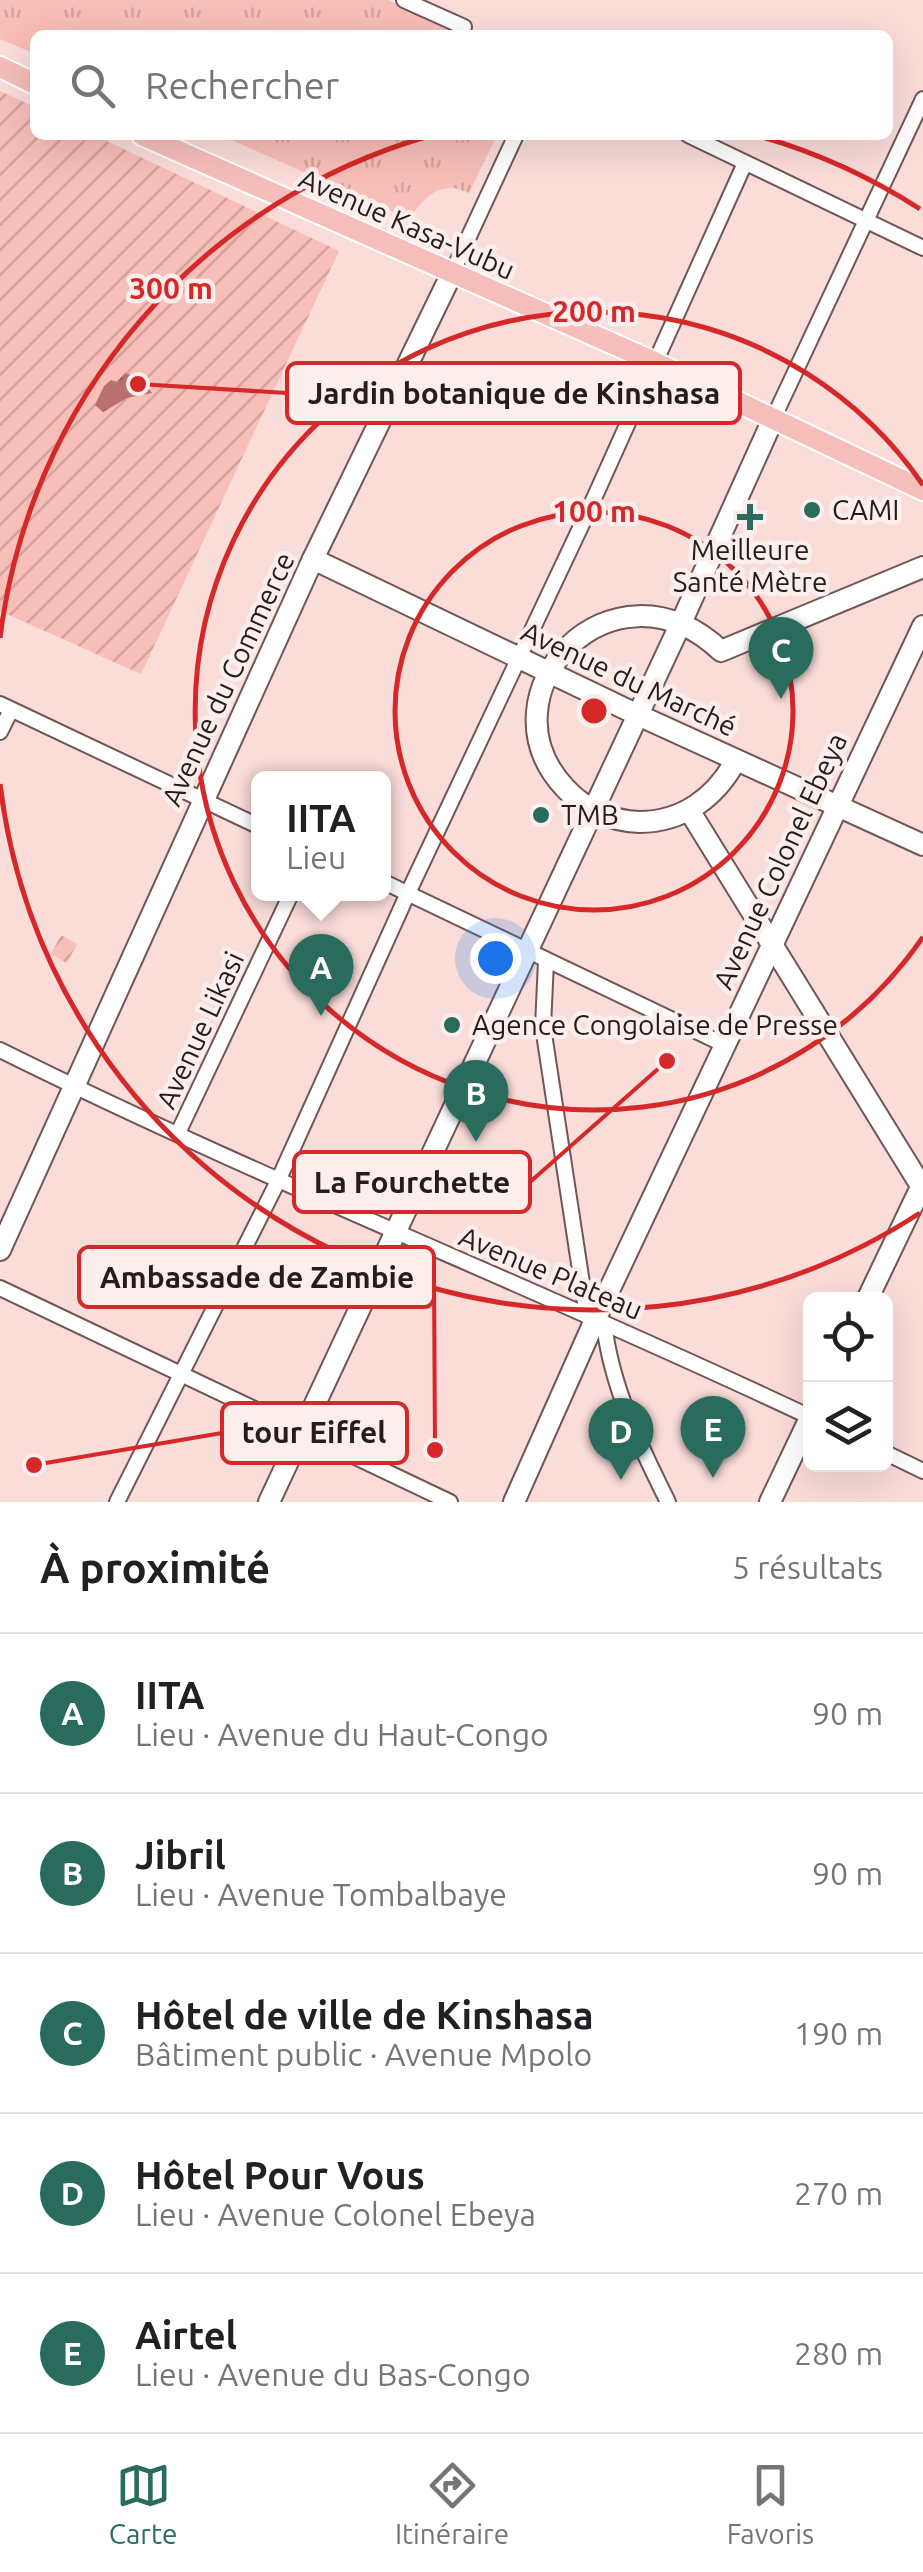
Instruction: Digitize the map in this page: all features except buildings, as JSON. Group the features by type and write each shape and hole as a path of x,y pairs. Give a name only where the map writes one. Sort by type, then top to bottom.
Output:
{"main road":[{"path":"0,67 30,82"},
{"name":"Avenue Kasa-Vubu","path":"153,140 654,362 923,490"}],"street":[{"path":"404,0 464,27"},
{"path":"269,1502 682,623 923,98"},
{"name":"Avenue du Commerce","path":"0,1250 312,559 514,140"},
{"path":"698,140 923,248"},
{"path":"117,1502 278,1181 746,163"},
{"name":"Avenue du Marché","path":"312,559 638,715 923,845"},
{"path":"736,760 717,789 690,810 651,822 610,818 592,810 558,780 540,738 540,704 549,672 573,641 606,621 644,615 682,623 703,634 721,651 923,567"},
{"name":"Avenue Colonel Ebeya","path":"514,1502 837,803 923,626"},
{"path":"0,732 5,707 251,823"},
{"path":"690,810 922,1186 871,1292"},
{"path":"391,885 725,1045"},
{"name":"Avenue Likasi","path":"178,1133 289,901"},
{"path":"546,961 543,1027 596,1320 646,1457 668,1502"},
{"name":"Avenue Plateau","path":"0,1050 278,1181 803,1414"},
{"path":"0,1288 450,1502"},
{"path":"770,1502 803,1432"},
{"path":"893,1457 923,1472"}],"green space":[{"path":"0,0 388,0 455,30 30,30 30,52 0,39"},
{"path":"0,91 30,105 30,140 105,140 339,251 141,674 0,611"},
{"path":"231,140 495,140 469,193 450,188 434,192 409,219"},
{"path":"61,935 77,944 67,963 51,954"}],"water":[{"path":"125,373 140,378 152,393 127,398 103,412 95,405 104,386 111,380 117,382"}],"place":[{"name":"Jardin botanique de Kinshasa","path":"138,384"},
{"name":"CAMI","path":"812,510"},
{"name":"Meilleure Santé Mètre","path":"750,517"},
{"name":"Hôtel de ville de Kinshasa","path":"781,699"},
{"name":"TMB","path":"541,815"},
{"name":"IITA","path":"321,1016"},
{"name":"Agence Congolaise de Presse","path":"452,1025"},
{"name":"La Fourchette","path":"667,1061"},
{"name":"Jibril","path":"476,1142"},
{"name":"Ambassade de Zambie","path":"435,1450"},
{"name":"tour Eiffel","path":"34,1465"},
{"name":"Airtel","path":"713,1478"},
{"name":"Hôtel Pour Vous","path":"621,1480"}]}
